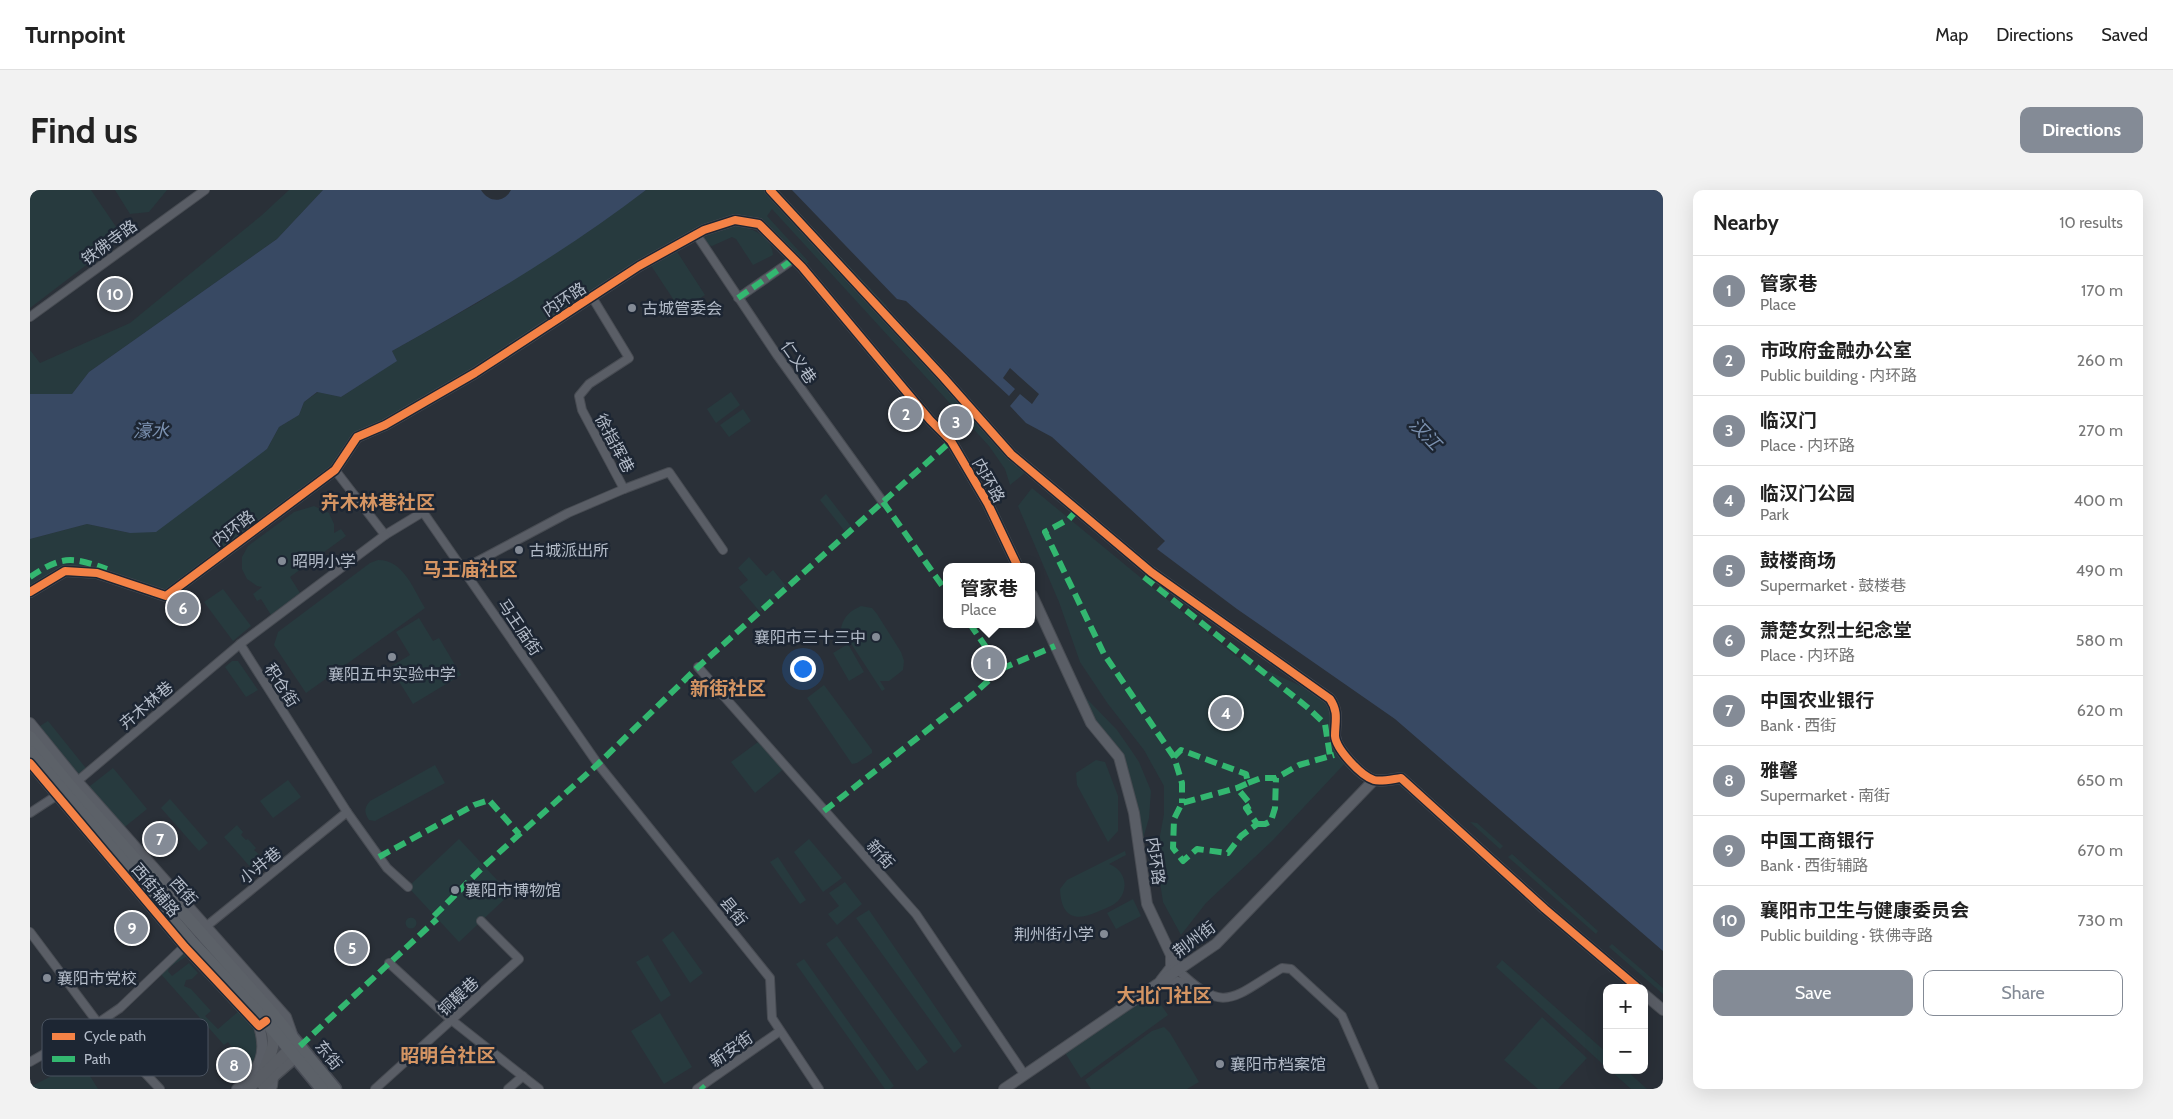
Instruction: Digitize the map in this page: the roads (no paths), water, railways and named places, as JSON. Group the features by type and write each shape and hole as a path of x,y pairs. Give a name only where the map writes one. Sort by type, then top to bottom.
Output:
{"main road":[{"name":"西街","path":"30,737 67,788 195,937 296,1047"},
{"name":"西街","path":"30,752 67,788"},
{"name":"西街","path":"195,937 262,1023 296,1047"},
{"path":"262,1023 274,1032 266,1082"},
{"path":"266,1082 296,1047"},
{"name":"东街","path":"296,1047 312,1077 322,1089"},
{"name":"东街","path":"296,1047 335,1089"},
{"path":"248,1089 266,1082 294,1066 312,1077"}],"street":[{"name":"铁佛寺路","path":"30,317 205,190"},
{"path":"770,190 943,377 1011,454 1151,572 1330,699 1336,707 1335,738 1358,770 1374,780 1401,778 1545,909 1633,984"},
{"name":"内环路","path":"30,592 65,571 97,573 166,596 335,470 357,437 385,425 475,373 639,266 696,234 735,220 759,224 794,259 930,420 951,441 988,504 1016,563"},
{"name":"仁义巷","path":"696,234 738,298 882,502"},
{"path":"738,298 794,259"},
{"name":"徐指挥巷","path":"463,569 568,512 624,489 582,410 579,396 589,384 629,358 592,297"},
{"path":"240,644 385,535 335,470"},
{"path":"624,489 669,472 723,550"},
{"name":"马王庙街","path":"385,535 424,512 566,721 598,764"},
{"name":"内环路","path":"1035,602 1091,723 1119,757 1134,813 1147,904 1178,970"},
{"name":"卉木林巷","path":"30,812 67,788 240,644"},
{"name":"积仓街","path":"240,644 347,812 387,868 408,887"},
{"name":"新街","path":"698,667 916,914 1024,1074"},
{"path":"30,723 67,788 195,937"},
{"path":"30,763 67,788"},
{"name":"县街","path":"598,764 770,978 772,1018 819,1089"},
{"name":"荆州街","path":"1004,1089 1216,944 1374,780"},
{"name":"小井巷","path":"104,1019 120,1008 195,937 347,812"},
{"name":"铜鞮巷","path":"375,1089 519,959 481,921"},
{"path":"30,932 95,1019"},
{"path":"1156,985 1170,967 1170,952"},
{"path":"389,963 452,1020 539,1089"},
{"path":"1156,985 1178,980 1218,999 1232,997 1282,968 1291,969 1342,1016 1374,1089"},
{"path":"1178,970 1197,988"},
{"path":"1648,997 1663,1010"},
{"path":"237,1089 256,1071 261,1058 262,1023"},
{"name":"新安街","path":"701,1088 780,1031"},
{"name":"小井巷","path":"30,1062 42,1055"},
{"path":"148,1076 160,1089"},
{"path":"508,1089 523,1076"}],"water":[{"name":"濠水","path":"323,190 481,190 488,197 496,200 504,197 511,190 646,190 554,255 458,314 392,351 397,361 341,397 317,392 304,402 299,415 279,427 267,449 156,532 130,533 87,524 30,539 30,394 72,394 89,372 277,239"},
{"name":"汉江","path":"792,190 1663,190 1663,951 1395,719 1237,609 1157,549 1165,541 1052,437 1026,423 1010,406 1020,394 1032,404 1039,394 1010,368 1003,378 1015,389 1009,396 906,301 897,299"}],"place":[{"name":"襄阳市卫生与健康委员会","path":"115,294"},
{"name":"古城管委会","path":"632,308"},
{"name":"市政府金融办公室","path":"906,414"},
{"name":"临汉门","path":"956,422"},
{"name":"古城派出所","path":"519,550"},
{"name":"昭明小学","path":"282,561"},
{"name":"萧楚女烈士纪念堂","path":"183,608"},
{"name":"襄阳市三十三中","path":"876,637"},
{"name":"襄阳五中实验中学","path":"392,657"},
{"name":"管家巷","path":"989,663"},
{"name":"临汉门公园","path":"1226,713"},
{"name":"中国农业银行","path":"160,839"},
{"name":"襄阳市博物馆","path":"455,890"},
{"name":"中国工商银行","path":"132,928"},
{"name":"荆州街小学","path":"1104,934"},
{"name":"鼓楼商场","path":"352,948"},
{"name":"襄阳市党校","path":"47,978"},
{"name":"襄阳市档案馆","path":"1220,1064"},
{"name":"雅馨","path":"234,1065"}],"district":[{"name":"卉木林巷社区","path":"378,502"},
{"name":"马王庙社区","path":"470,569"},
{"name":"新街社区","path":"728,688"},
{"name":"大北门社区","path":"1164,995"},
{"name":"昭明台社区","path":"448,1055"}]}
